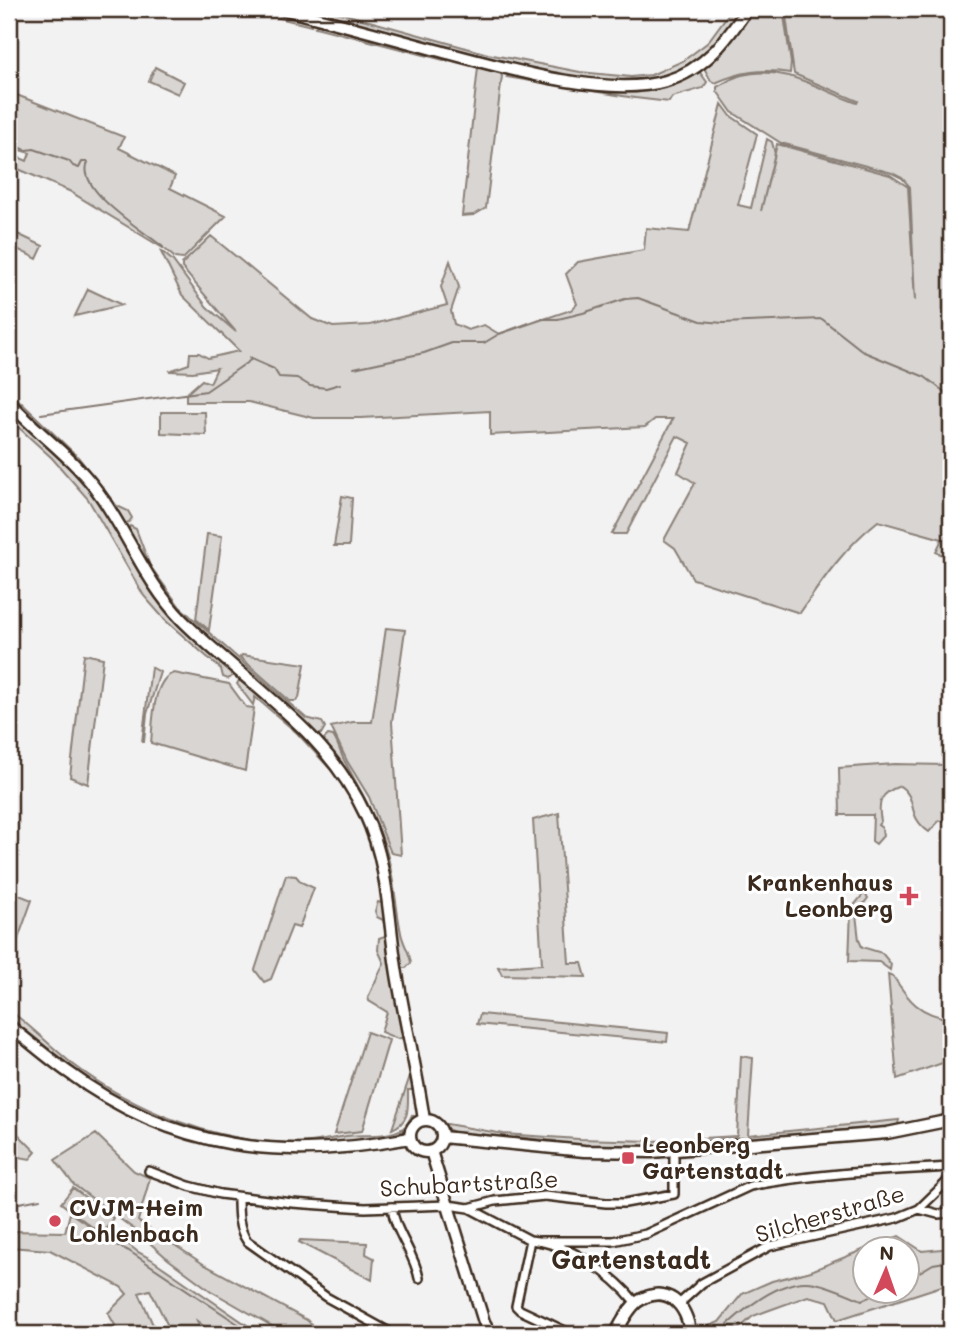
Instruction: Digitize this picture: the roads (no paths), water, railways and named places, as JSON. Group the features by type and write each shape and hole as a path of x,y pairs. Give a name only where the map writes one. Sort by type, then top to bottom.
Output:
{"street":[{"path":"282,9 521,72 617,87 645,86 667,81 698,66 724,42 747,9"},
{"path":"9,402 74,463 96,489 150,581 182,619 301,724 339,768 354,792 367,817 381,855 397,972 424,1120"},
{"path":"9,1026 69,1073 119,1104 169,1128 199,1137 256,1149 311,1151 363,1147 410,1138"},
{"path":"442,1137 584,1151 652,1152 887,1133 951,1119"},
{"path":"424,1120 437,1124 442,1137 440,1144 431,1151 423,1152 416,1148 410,1138 413,1126 424,1120"},
{"path":"431,1151 484,1322 491,1334"},
{"name":"Schubartstraße","path":"149,1171 197,1189 238,1197 365,1208 448,1205 469,1208 487,1202 545,1196 607,1203 661,1198 674,1194 674,1157"},
{"path":"469,1208 530,1240 613,1241 646,1234 750,1186 768,1182 853,1172 951,1167"},
{"name":"Silcherstraße","path":"680,1303 702,1283 770,1246 898,1217 919,1209 951,1178"},
{"path":"238,1197 242,1233 247,1241 326,1297 393,1334"},
{"path":"392,1207 394,1222 413,1258 419,1278"},
{"path":"919,1209 938,1214 951,1213"},
{"path":"530,1240 516,1306 569,1333"},
{"path":"540,1241 587,1261 605,1272 622,1285 636,1303"},
{"path":"615,1334 636,1303 657,1296 672,1297 680,1303 686,1312 690,1334"}],"waterway":[{"path":"9,143 69,161 79,168 82,162 88,162 87,173 101,197 163,247"},
{"path":"354,368 424,353 452,343 484,343 499,334 540,319 558,319 625,299 638,298 701,321 723,323 822,319 864,352 925,377 951,397"},
{"path":"249,358 274,369 279,377 297,378 310,386 326,388 340,384"},
{"path":"41,414 206,391 252,359"},
{"path":"9,1205 40,1199"},
{"path":"101,1238 129,1251 253,1334"},
{"path":"922,1271 933,1264 951,1261"},
{"path":"728,1324 756,1301 792,1284 821,1284 852,1296"}],"place":[{"name":"Krankenhaus Leonberg","path":"909,896"},
{"name":"Leonberg Gartenstadt","path":"628,1158"},
{"name":"CVJM-Heim Lohlenbach","path":"55,1221"}],"district":[{"name":"Gartenstadt","path":"631,1260"}]}
